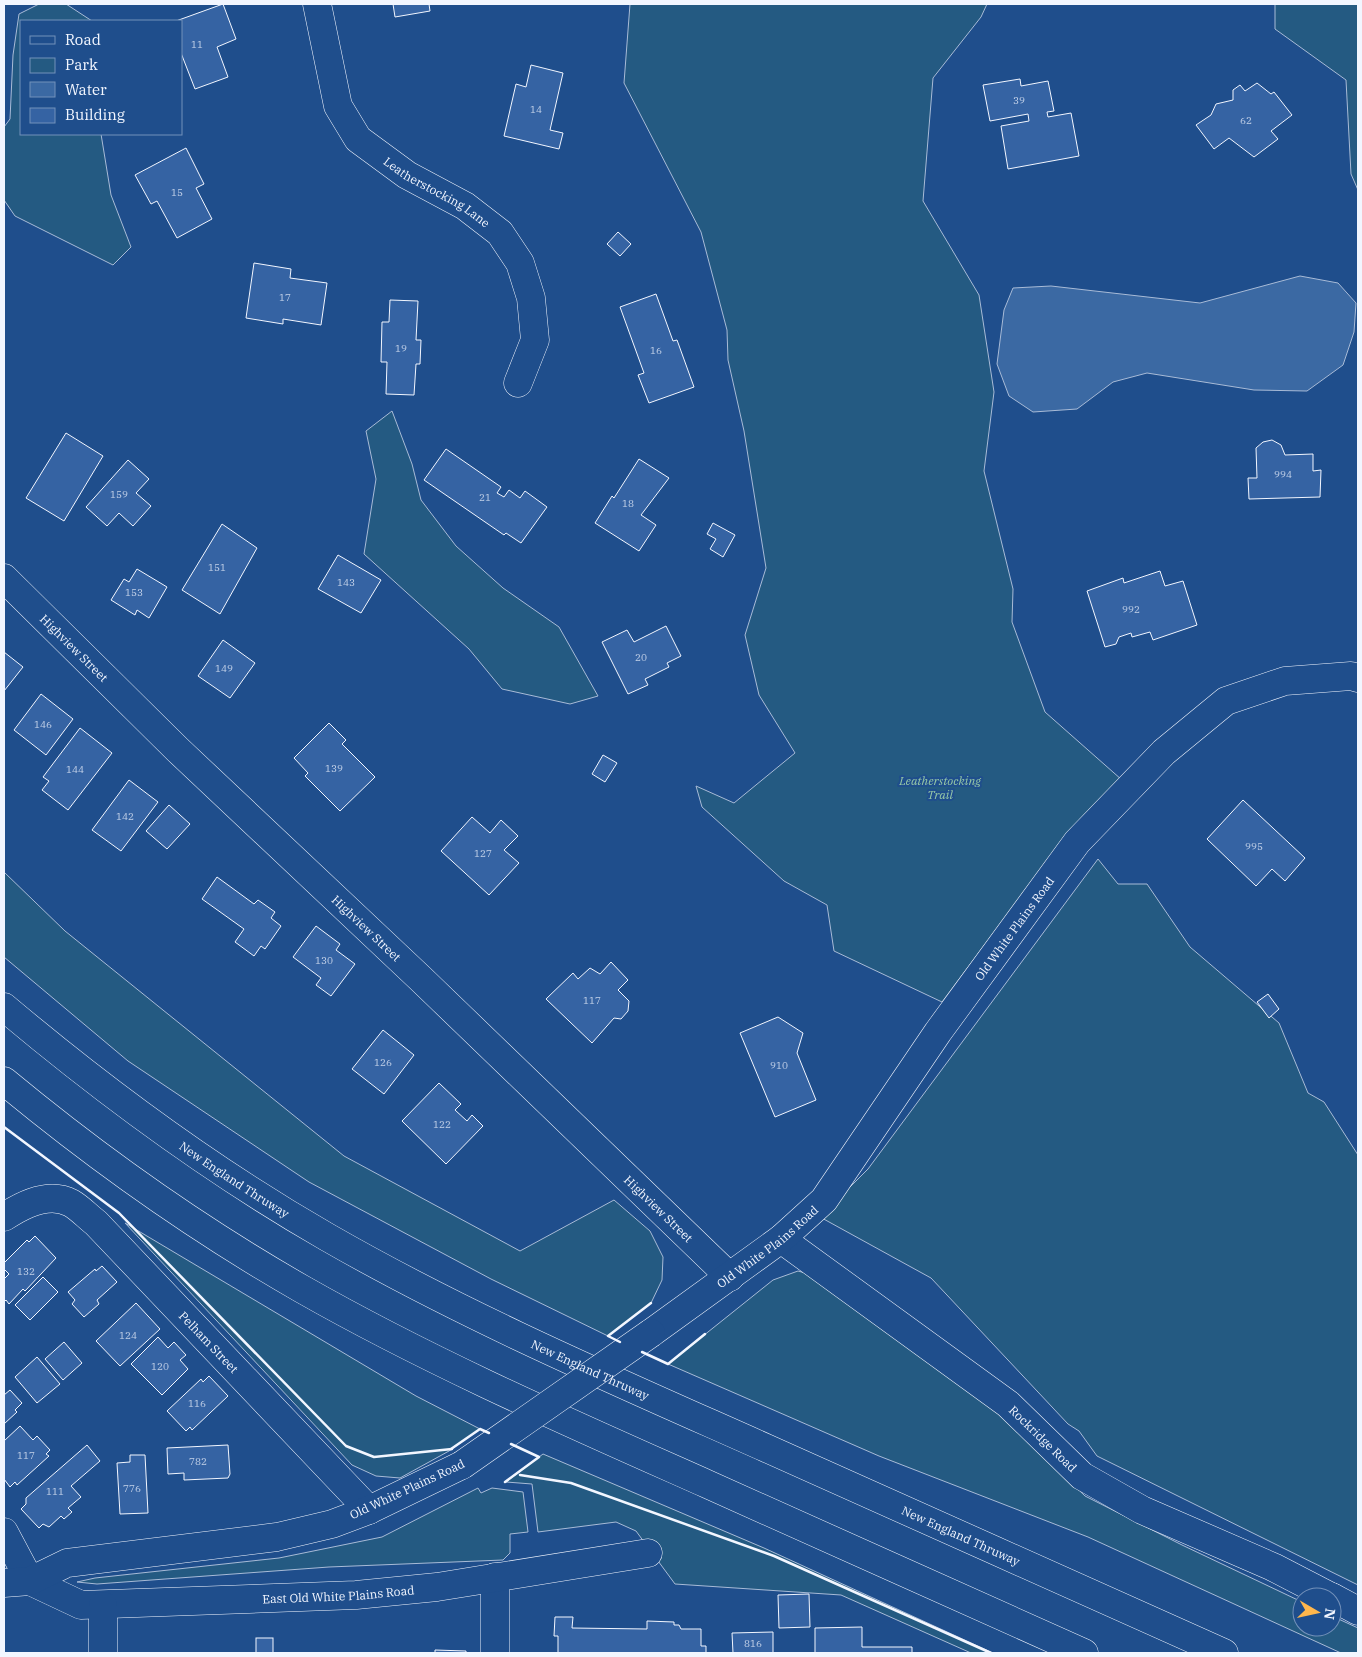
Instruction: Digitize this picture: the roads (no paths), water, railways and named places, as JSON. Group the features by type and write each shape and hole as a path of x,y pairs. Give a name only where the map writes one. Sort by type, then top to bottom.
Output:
{"main road":[{"name":"Leatherstocking Lane","path":"317,4 338,106 358,139 407,174 465,206 500,233 520,263 531,298 535,340 518,382"},
{"name":"Highview Street","path":"4,578 178,750 428,986 730,1277"},
{"name":"Old White Plains Road","path":"17,1582 67,1563 277,1537 332,1524 369,1510 462,1465 652,1334 730,1277 781,1239 824,1200 938,1032 1077,842 1164,752 1226,702 1285,681 1351,676 1358,678"},
{"name":"New England Thruway","path":"4,1008 94,1081 203,1159 319,1232 414,1284 546,1349 1224,1653"},
{"path":"4,1081 96,1153 176,1210 258,1263 342,1312 517,1399 1084,1653"},
{"name":"Pelham Street","path":"4,1217 36,1200 50,1198 70,1202 96,1223 369,1510"},
{"name":"Rockridge Road","path":"781,1239 1008,1404 1082,1476 1142,1510 1273,1567 1312,1587"},
{"path":"4,1532 17,1582"},
{"name":"East Old White Plains Road","path":"17,1582 81,1605 102,1606 356,1594 438,1587 648,1553"},
{"path":"495,1577 495,1653"},
{"name":"Rockridge Road","path":"1342,1602 1358,1611"},
{"path":"102,1606 102,1653"}],"water":[{"path":"1300,276 1338,283 1356,303 1354,332 1343,365 1307,391 1254,390 1147,373 1113,382 1077,409 1033,412 1009,396 997,364 1004,310 1013,288 1051,286 1200,303"}],"park label":[{"name":"Leatherstocking Trail","path":"940,787"}]}
